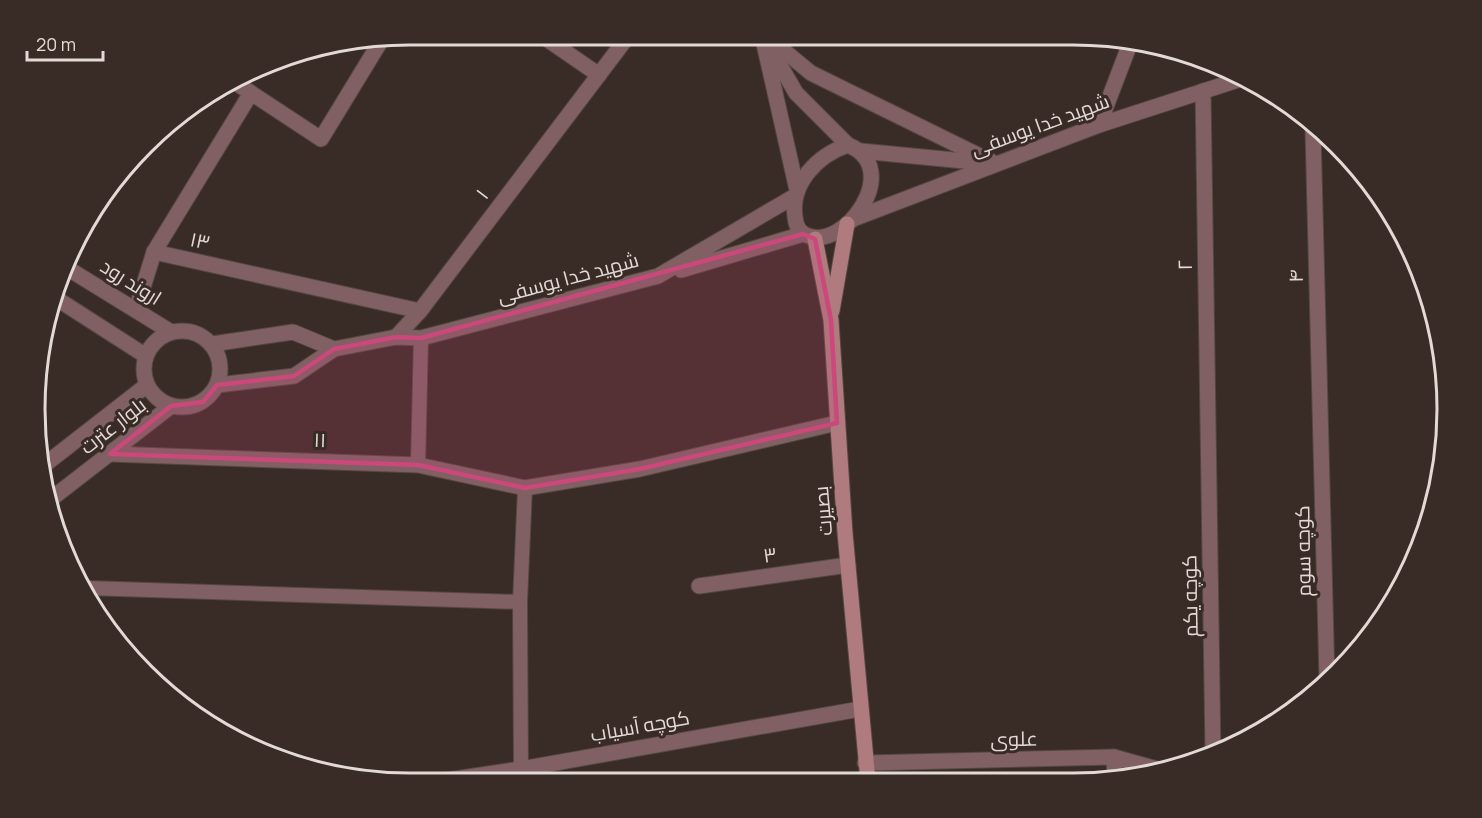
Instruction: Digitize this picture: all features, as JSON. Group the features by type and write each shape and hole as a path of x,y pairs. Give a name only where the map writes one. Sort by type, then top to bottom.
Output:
{"main road":[{"path":"831,320 850,221"},
{"name":"بصیرت","path":"809,236 831,320 848,565 867,773"}],"street":[{"path":"556,45 599,75"},
{"name":"۱","path":"396,337 420,311 622,45"},
{"path":"765,45 796,193 796,225 809,236"},
{"path":"658,276 809,236 828,237 850,221 867,197 872,176 871,165 796,93 769,45"},
{"path":"776,45 811,73 994,163"},
{"path":"241,87 321,139 377,47"},
{"path":"1099,125 1128,49"},
{"name":"شهید خدا یوسفی","path":"850,221 994,163 1099,125 1232,82"},
{"name":"۲","path":"1203,91 1209,438"},
{"name":"۱۳","path":"251,93 154,252 420,311"},
{"name":"۴","path":"1313,135 1320,421"},
{"path":"796,193 816,163 833,150 854,148 994,163"},
{"name":"شهید خدا یوسفی","path":"217,385 294,376 334,349 396,337 421,338 658,276 796,193"},
{"path":"136,310 154,252"},
{"name":"اروند رود","path":"73,270 171,332"},
{"path":"61,302 146,356"},
{"path":"171,332 193,332 212,344 220,364 217,385 203,402 182,408 161,402 147,385 144,375 146,356 152,345 171,332"},
{"path":"212,344 293,332 334,349"},
{"name":"بلوار عترت","path":"49,461 147,385"},
{"name":"بلوار عترت","path":"55,496 171,406"},
{"name":"کوچه سوم","path":"1320,421 1327,669"},
{"path":"525,488 640,469 837,423"},
{"name":"کوچه یکم","path":"1209,438 1214,744"},
{"name":"۱۱","path":"110,454 418,465 525,488"},
{"name":"۳","path":"699,586 848,565"},
{"name":"کوچه آسیاب","path":"494,773 860,709"},
{"path":"1114,758 1115,771"},
{"name":"علوی","path":"865,763 1114,758 1144,766"}],"lane":[{"path":"418,465 421,338"},
{"path":"521,769 520,602 525,488"},
{"path":"93,588 520,602"}],"highlighted area":[{"path":"803,234 815,239 831,320 837,423 640,469 525,488 418,465 110,454 171,406 203,402 217,385 294,376 334,349 396,337 421,338"}]}
